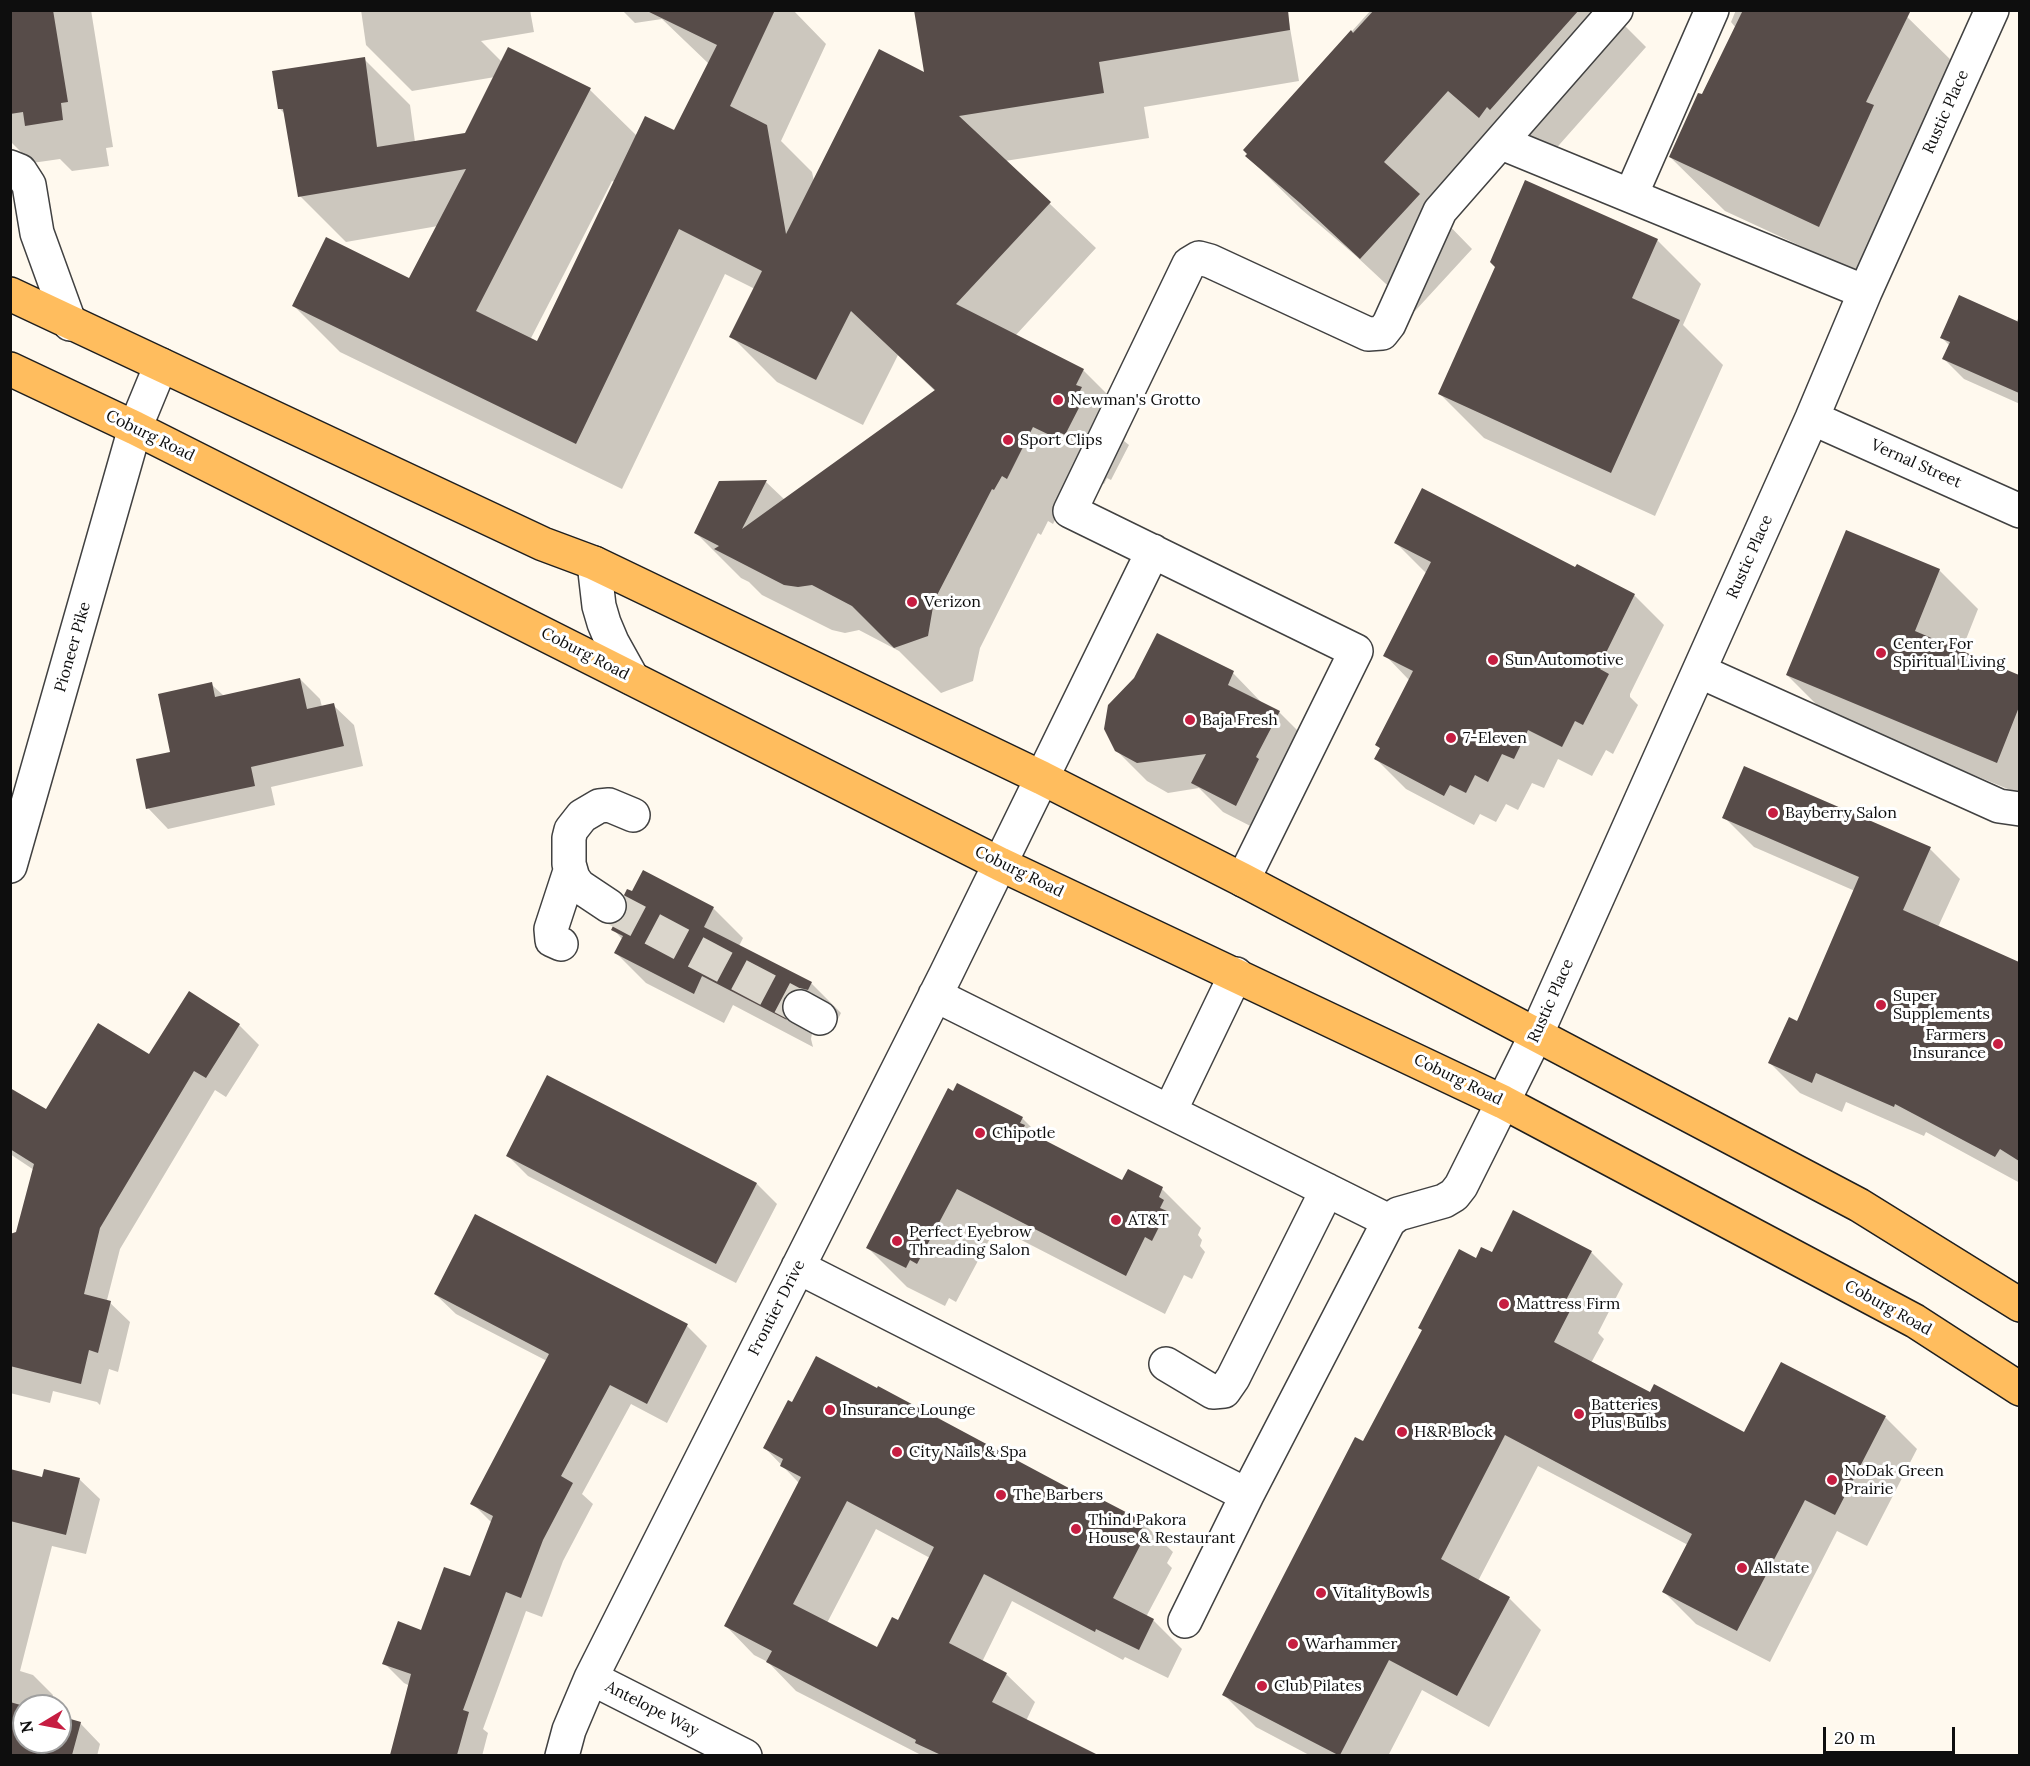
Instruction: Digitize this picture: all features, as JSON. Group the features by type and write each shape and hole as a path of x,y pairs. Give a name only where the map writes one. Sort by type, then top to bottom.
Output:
{"main road":[{"path":"10,294 543,544 594,563 1042,778 1244,880 1859,1205 2019,1305"},
{"name":"Coburg Road","path":"10,369 135,428 1000,864 1503,1102 1915,1321 2019,1389"}],"street":[{"path":"1244,880 1356,651 1070,511 1189,264 1199,258 1210,261 1368,334 1382,333 1389,324 1440,211 1616,10"},
{"path":"1631,195 1712,10"},
{"name":"Rustic Place","path":"1389,1221 1398,1214 1444,1201 1454,1195 1461,1186 1503,1102 1536,1035 1699,671 1812,418 1865,292 1992,10"},
{"path":"1502,142 1865,292"},
{"path":"10,167 20,171 29,184 37,233 70,324"},
{"name":"Pioneer Pike","path":"10,866 135,428 161,365"},
{"name":"Vernal Street","path":"1812,418 2019,510"},
{"name":"Frontier Drive","path":"562,1755 569,1730 591,1678 935,996 1154,551"},
{"path":"594,563 599,606 604,623 632,678"},
{"path":"1699,671 1999,806 2019,809"},
{"path":"561,944 552,940 551,929 570,871 568,838 571,830 590,809 604,805 633,815"},
{"path":"570,871 579,886 609,906"},
{"path":"1170,1112 1236,974"},
{"path":"935,996 1389,1221 1185,1621"},
{"path":"1166,1364 1213,1392 1224,1391 1233,1378 1327,1190"},
{"path":"798,1267 1247,1496"},
{"name":"Antelope Way","path":"591,1678 745,1755"}],"building":[{"path":"10,10 53,10 68,102 61,103 63,120 25,126 23,112 10,114"},
{"path":"645,10 775,10 730,106 767,125 786,234 879,49 924,72 914,10 1288,10 1290,30 1099,62 1104,93 959,116 1051,202 956,304 1084,369 1076,385 1082,387 1078,395 1084,398 1065,435 1061,433 1058,439 1033,427 1007,479 1002,476 994,490 992,489 934,601 928,636 894,648 852,606 812,585 798,587 784,585 714,549 719,546 694,533 719,481 767,480 742,529 935,390 851,311 816,380 729,337 762,271 679,229 576,444 292,306 326,237 409,278 466,169 298,197 283,109 278,109 272,71 365,57 377,147 465,133 508,47 591,88 476,311 537,341 645,116 674,130 717,45"},
{"path":"1374,10 1579,10 1490,110 1487,107 1479,118 1448,91 1384,162 1420,194 1360,259 1245,156 1247,154 1243,150 1351,30 1353,33"},
{"path":"1743,10 1911,10 1866,102 1874,105 1819,227 1669,157 1698,93 1702,94"},
{"path":"1525,180 1658,239 1632,298 1680,320 1611,473 1438,394 1495,267 1490,262"},
{"path":"1959,295 2019,322 2019,393 1942,359 1950,342 1940,338"},
{"path":"1422,488 1575,567 1577,564 1635,594 1601,663 1603,664 1600,669 1609,674 1583,725 1575,721 1562,747 1528,730 1514,759 1502,754 1488,782 1475,775 1466,793 1450,785 1444,796 1374,759 1380,748 1375,745 1413,671 1383,656 1431,562 1394,543"},
{"name":"Center For Spiritual Living","path":"1846,530 1940,569 1915,631 2019,675 2019,707 1997,763 1786,675"},
{"name":"Baja Fresh","path":"1157,633 1234,671 1228,685 1280,711 1256,757 1259,759 1236,806 1191,783 1206,754 1137,763 1115,751 1104,729 1108,705 1134,678"},
{"path":"300,678 307,709 334,703 344,746 251,767 255,786 146,809 136,759 170,752 158,694 212,682 215,697"},
{"path":"1744,766 1931,847 1903,910 2019,962 2019,1161 2000,1149 1995,1157 1895,1104 1894,1107 1816,1073 1812,1083 1768,1063 1789,1017 1797,1021 1859,877 1722,818"},
{"path":"643,870 714,907 704,927 812,982 808,990 800,988 784,997 781,1008 787,1020 702,976 694,994 614,953 623,936 611,930 614,924 625,916 628,907 624,895 627,889 632,891"},
{"path":"189,991 240,1024 206,1078 194,1071 100,1228 84,1294 111,1301 98,1353 89,1350 81,1384 10,1366 10,1234 16,1232 34,1164 10,1149 10,1088 46,1109 98,1023 149,1054"},
{"path":"547,1075 757,1183 716,1264 506,1156"},
{"path":"957,1083 1023,1117 1020,1123 1025,1125 1023,1129 1122,1180 1128,1169 1163,1187 1159,1197 1164,1200 1160,1208 1167,1211 1152,1241 1145,1237 1126,1276 957,1189 917,1264 910,1260 906,1268 866,1248 948,1088 953,1091"},
{"path":"1513,1210 1592,1251 1565,1302 1573,1305 1554,1342 1650,1392 1654,1384 1744,1432 1781,1362 1886,1416 1835,1515 1805,1500 1737,1631 1662,1592 1692,1534 1505,1435 1441,1559 1510,1597 1457,1696 1389,1660 1338,1755 1222,1695 1355,1437 1363,1441 1422,1330 1418,1328 1459,1249 1476,1258 1481,1247 1492,1252"},
{"path":"475,1214 688,1324 647,1404 610,1385 561,1476 573,1483 543,1540 521,1598 506,1592 463,1710 469,1712 457,1755 390,1755 411,1674 382,1664 398,1621 421,1630 444,1567 470,1576 493,1516 470,1504 549,1354 434,1294"},
{"path":"816,1356 877,1388 878,1386 1093,1501 1095,1496 1145,1522 1139,1535 1144,1538 1113,1598 1154,1619 1139,1650 1096,1629 1095,1632 984,1574 949,1643 1007,1673 992,1702 1098,1755 941,1755 766,1662 772,1651 724,1626 801,1477 780,1466 783,1459 763,1448 788,1400 792,1402","holes":["847,1501 934,1547 898,1620 892,1617 877,1647 793,1604"]},
{"path":"10,1469 42,1477 44,1469 80,1478 66,1535 10,1521"},
{"path":"10,1702 12,1703 12,1754 72,1754 72,1719 81,1722 72,1755 10,1755"}],"tunnel":[{"path":"609,906 800,1007"}],"place":[{"name":"Newman's Grotto","path":"1058,400"},
{"name":"Sport Clips","path":"1008,440"},
{"name":"Verizon","path":"912,602"},
{"name":"Center For Spiritual Living","path":"1881,653"},
{"name":"Sun Automotive","path":"1493,660"},
{"name":"Baja Fresh","path":"1190,720"},
{"name":"7-Eleven","path":"1451,738"},
{"name":"Bayberry Salon","path":"1773,813"},
{"name":"Super Supplements","path":"1881,1005"},
{"name":"Farmers Insurance","path":"1998,1044"},
{"name":"Chipotle","path":"980,1133"},
{"name":"AT&T","path":"1116,1220"},
{"name":"Perfect Eyebrow Threading Salon","path":"897,1241"},
{"name":"Mattress Firm","path":"1504,1304"},
{"name":"Insurance Lounge","path":"830,1410"},
{"name":"Batteries Plus Bulbs","path":"1579,1414"},
{"name":"H&R Block","path":"1402,1432"},
{"name":"City Nails & Spa","path":"897,1452"},
{"name":"NoDak Green Prairie","path":"1832,1480"},
{"name":"The Barbers","path":"1001,1495"},
{"name":"Thind Pakora House & Restaurant","path":"1076,1529"},
{"name":"Allstate","path":"1742,1568"},
{"name":"VitalityBowls","path":"1321,1593"},
{"name":"Warhammer","path":"1293,1644"},
{"name":"Club Pilates","path":"1262,1686"}]}
